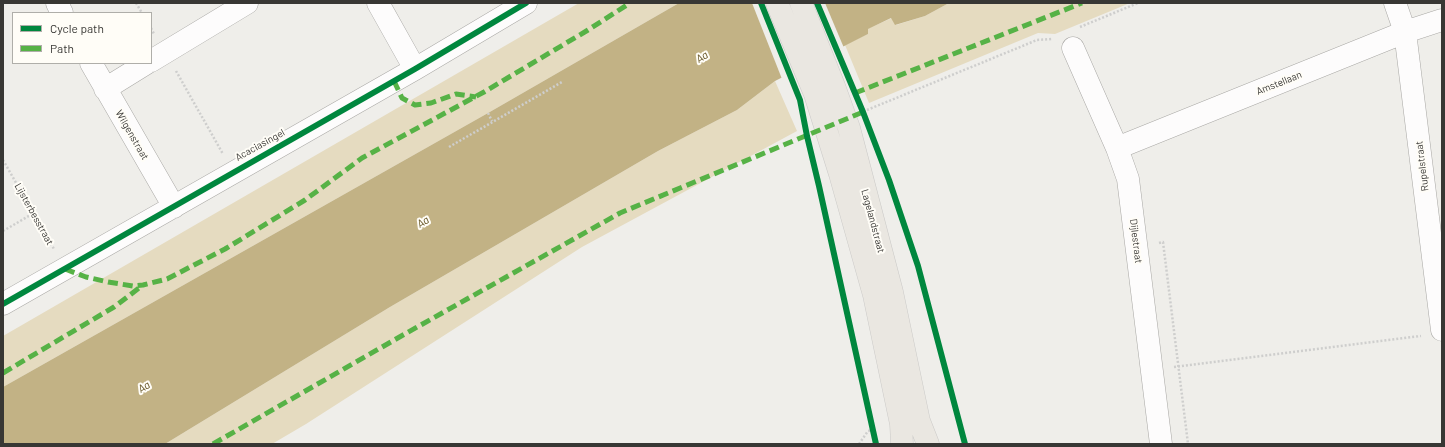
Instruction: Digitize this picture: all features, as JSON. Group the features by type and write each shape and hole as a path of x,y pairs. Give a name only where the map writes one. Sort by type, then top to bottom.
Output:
{"main road":[{"name":"Lagelandstraat","path":"777,3 815,94 840,174 874,295 901,424 902,444"},
{"name":"Lagelandstraat","path":"801,3 849,128 890,284 919,421 928,444"}],"street":[{"path":"57,3 62,12"},
{"path":"154,59 217,10 247,3"},
{"path":"378,3 415,69"},
{"name":"Acaciasingel","path":"3,304 415,69 526,3"},
{"name":"Rupelstraat","path":"1396,3 1406,32 1434,204 1438,263 1434,333"},
{"name":"Amstellaan","path":"1117,148 1406,32 1442,20"},
{"name":"Dijlestraat","path":"1068,39 1117,148 1128,180 1160,444"},
{"name":"Wilgenstraat","path":"92,64 174,207"},
{"path":"105,89 146,64"}],"path":[{"path":"136,3 141,12"},
{"path":"863,112 1037,40 1068,39 1138,3"},
{"path":"152,38 154,59 233,172"},
{"path":"449,146 562,82"},
{"path":"860,106 866,119"},
{"path":"488,113 492,121"},
{"path":"3,231 34,214"},
{"path":"1136,246 1163,242 1188,444"},
{"path":"1152,369 1434,333"},
{"path":"871,422 874,437"},
{"path":"859,444 868,431 872,430"}],"shaded area":[{"path":"579,3 679,3 488,113 3,387 3,336"},
{"path":"949,3 1130,3 1055,34 1038,33 869,103 845,45 868,34 867,29 892,18 896,25 925,16"},
{"path":"775,81 797,131 582,247 306,424 272,444 165,444 390,307 658,151 737,110"}],"water":[{"name":"Aa","path":"679,3 949,3 925,16 895,25 891,18 868,29 868,34 775,81 737,110 658,151 390,307 165,444 3,444 3,387 488,113"}],"pier":[{"path":"752,3 825,3 844,48 782,79"}],"marked path":[{"path":"65,269 86,277 133,286 167,279 225,249 305,200 362,158 484,92 630,3"},
{"path":"855,93 1082,3"},
{"path":"394,81 402,98 415,105 431,103 456,94 476,97"},
{"path":"213,444 620,213 863,112"},
{"path":"3,373 114,307 143,285"}],"cycle path":[{"path":"3,304 415,69 526,3"},
{"path":"761,3 800,100 876,444"},
{"path":"817,3 863,112 889,180 918,266 965,444"}]}
